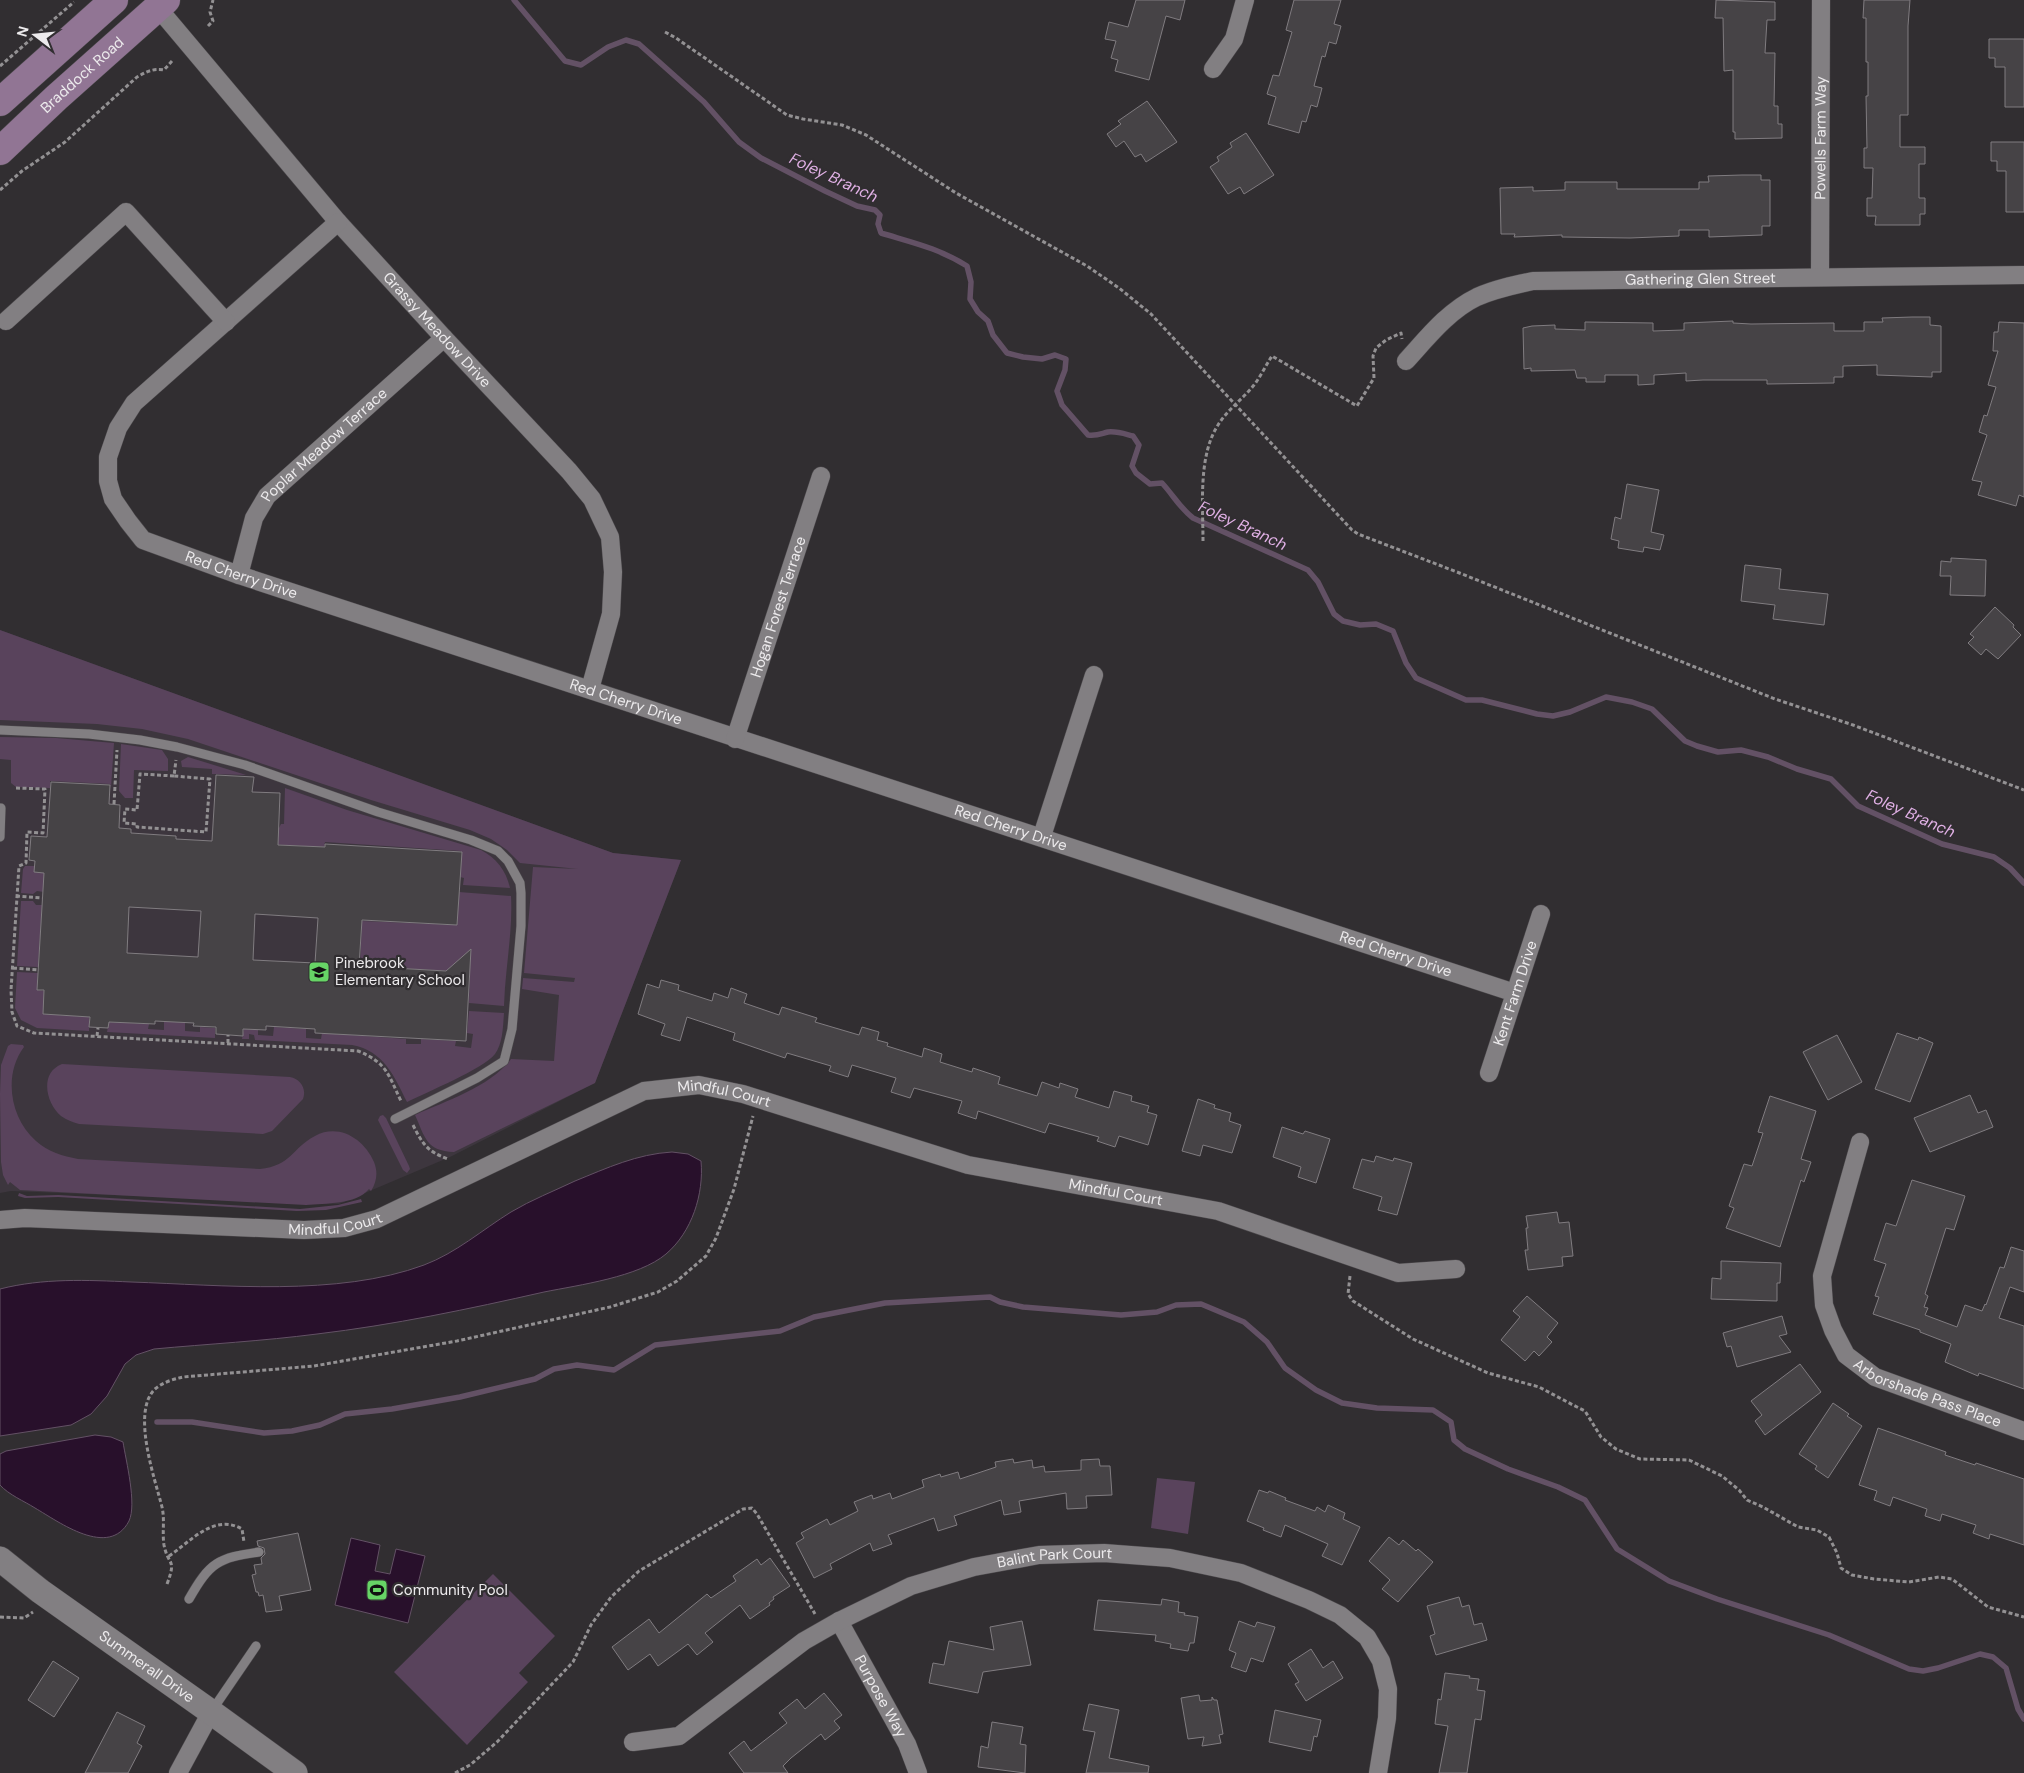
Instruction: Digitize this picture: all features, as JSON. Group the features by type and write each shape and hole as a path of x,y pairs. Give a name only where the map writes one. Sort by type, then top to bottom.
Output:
{"main road":[{"path":"0,102 114,0"},
{"name":"Braddock Road","path":"0,151 161,3"}],"street":[{"path":"1213,69 1234,39 1245,0"},
{"name":"Powells Farm Way","path":"1820,277 1821,0"},
{"name":"Grassy Meadow Drive","path":"161,3 338,222 569,471 592,499 610,537 613,572 611,614 590,689"},
{"path":"6,321 126,212 226,322"},
{"name":"Red Cherry Drive","path":"338,222 134,403 118,428 108,458 108,481 113,499 143,540 239,575 590,689 735,739 1042,836 1515,992"},
{"name":"Gathering Glen Street","path":"1406,361 1440,323 1476,298 1504,287 1533,281 2024,275"},
{"name":"Poplar Meadow Terrace","path":"239,575 254,518 267,496 444,338"},
{"name":"Hogan Forest Terrace","path":"735,739 821,476"},
{"path":"1042,836 1094,675"},
{"name":"Kent Farm Drive","path":"1489,1073 1541,914"},
{"name":"Mindful Court","path":"0,1220 25,1218 304,1230 344,1228 377,1218 644,1091 699,1085 758,1099 968,1165 1218,1211 1398,1273 1456,1269"},
{"name":"Arborshade Pass Place","path":"1860,1142 1822,1276 1824,1305 1833,1330 1846,1355 1875,1377 2024,1431"},
{"name":"Balint Park Court","path":"633,1742 679,1736 804,1641 911,1586 974,1566 1039,1555 1104,1553 1170,1558 1241,1573 1309,1600 1340,1615 1367,1637 1381,1661 1388,1689 1387,1718 1378,1773"},
{"name":"Summerall Drive","path":"0,1559 46,1595 295,1773"},
{"name":"Purpose Way","path":"832,1626 907,1744 918,1773"},
{"path":"178,1773 211,1712"}],"lane":[{"path":"0,730 12,729 118,737 177,747 245,765 378,812 471,840 498,851 508,861 520,883 521,926 512,1029 504,1061 477,1078 395,1119"},
{"path":"0,808 2,808 0,836"},
{"path":"188,1599 208,1570 219,1561 233,1556 260,1552"},
{"path":"211,1712 256,1646"}],"path":[{"path":"0,66 76,0"},
{"path":"208,26 213,20 210,12 213,0"},
{"path":"665,32 787,115 842,124 866,135 956,193 1088,266 1120,288 1151,314 1352,530 1358,534 1775,699 1853,725 2024,790"},
{"path":"0,190 22,171 65,142 137,78 149,70 164,70 172,61"},
{"path":"1203,541 1204,468 1208,445 1218,425 1234,404 1253,386 1272,356 1357,406 1374,378 1373,356 1376,348 1386,340 1401,333 1406,361"},
{"path":"114,804 118,737"},
{"path":"174,776 177,747"},
{"path":"140,774 174,776 210,779 206,832 137,827 137,824 124,823 124,809 137,810 140,774"},
{"path":"16,788 45,789 43,833 27,832 26,863 19,866 16,896 12,1012 18,1026 34,1033 358,1051 375,1058 385,1069 420,1140 432,1154 448,1159"},
{"path":"16,896 42,898"},
{"path":"13,968 38,970"},
{"path":"98,1028 98,1036"},
{"path":"228,1035 228,1043"},
{"path":"167,1584 173,1568 164,1544 162,1510 145,1432 145,1411 148,1400 155,1389 174,1379 183,1377 314,1366 457,1341 610,1307 658,1292 677,1281 706,1256 716,1238 734,1189 758,1099"},
{"path":"1356,1258 1348,1288 1348,1294 1353,1301 1413,1339 1488,1373 1540,1387 1573,1404 1585,1411 1601,1436 1616,1450 1640,1460 1690,1460 1722,1476 1739,1490 1747,1500 1798,1527 1816,1530 1829,1537 1837,1553 1841,1568 1852,1575 1908,1582 1939,1577 1952,1578 1988,1607 2024,1617"},
{"path":"455,1773 470,1765 497,1742 573,1662 591,1625 606,1604 638,1571 742,1509 752,1508 757,1514 832,1626"},
{"path":"169,1556 194,1536 219,1525 231,1525 242,1529 246,1554"},
{"path":"0,1617 24,1618 33,1612 46,1595"}],"shaded area":[{"name":"Pinebrook Elementary School","path":"0,630 613,853 681,860 595,1083 450,1157 339,1204 11,1191 0,1193"},
{"path":"0,630 613,853 681,860 595,1083 454,1152 432,1146 424,1136 415,1115 453,1099 492,1078 511,1059 554,1061 559,995 522,989 523,978 574,982 575,978 524,973 533,867 578,869 520,863 507,850 491,839 470,830 371,800 188,739 142,729 97,724 0,720"},
{"path":"0,737 56,738 114,743 111,788 110,784 50,781 50,788 16,787 11,783 11,760 0,759"},
{"path":"121,744 162,750 168,759 168,771 134,770 133,798 125,798 119,791"},
{"path":"188,757 246,775 212,774 212,769 182,767 181,761"},
{"path":"285,788 347,810 481,850 500,865 510,888 463,885 464,878 460,877 461,851 325,842 324,847 267,844 267,827 279,828 281,824 284,824"},
{"path":"25,866 35,866 45,873 44,892 37,891 33,894 21,893 23,869"},
{"path":"459,892 511,896 511,923 504,1006 469,1003 470,972 360,966 362,921 457,925"},
{"path":"21,901 33,901 36,905 42,905 38,967 17,966"},
{"path":"17,972 38,973 37,990 44,991 43,1014 89,1017 89,1031 37,1028 21,1020 15,1008"},
{"path":"469,1011 504,1013 503,1029 498,1050 489,1060 467,1073 407,1102 387,1066 363,1048 352,1045 255,1040 254,1035 249,1034 249,1039 242,1039 244,1029 258,1030 258,1035 273,1036 274,1027 306,1029 306,1038 321,1039 322,1033 406,1039 406,1044 421,1044 421,1039 456,1041 455,1046 471,1048 473,1034 467,1033"},
{"path":"164,1021 185,1022 185,1031 200,1032 200,1027 215,1028 215,1038 107,1032 109,1022 149,1024 148,1029 164,1030"},
{"path":"11,1044 23,1045 24,1047 17,1058 13,1070 12,1096 15,1109 27,1132 41,1145 56,1153 78,1159 260,1169 270,1167 285,1160 315,1136 333,1131 342,1132 364,1146 374,1162 375,1184 371,1191 369,1189 348,1201 306,1205 20,1190 10,1182 8,1185 3,1175 1,1162 1,1065 8,1046"},
{"path":"62,1064 290,1077 302,1085 304,1095 303,1099 272,1131 263,1134 79,1124 61,1116 52,1104 49,1096 47,1088 50,1074"},
{"path":"383,1115 409,1166 410,1169 407,1173 403,1170 378,1120"},
{"path":"672,1152 688,1154 701,1161 698,1199 689,1224 675,1245 666,1254 640,1269 591,1283 374,1326 276,1339 154,1349 136,1355 125,1364 107,1396 91,1414 71,1425 0,1436 0,1289 49,1281 82,1280 279,1287 355,1282 390,1275 436,1260 458,1248 519,1208 575,1181 634,1159"},
{"path":"19,1193 27,1196 58,1195 300,1209 338,1205 361,1199 362,1202 326,1210 297,1211 58,1197 25,1198 18,1196"},
{"path":"95,1435 111,1437 123,1442 132,1504 129,1521 120,1532 109,1537 84,1534 12,1495 0,1485 0,1454 6,1451"},
{"path":"1157,1478 1195,1482 1188,1534 1151,1528"},
{"name":"Community Pool","path":"351,1538 380,1545 375,1571 390,1574 396,1549 425,1556 408,1623 335,1605"},
{"path":"493,1574 555,1636 519,1673 528,1682 467,1745 394,1672"}],"building":[{"path":"1136,0 1185,0 1180,20 1166,16 1149,80 1115,71 1118,60 1111,58 1116,41 1105,39 1109,22 1128,27"},
{"path":"1294,0 1341,0 1334,24 1341,26 1336,44 1329,42 1325,57 1322,56 1314,86 1322,88 1317,107 1311,105 1306,122 1302,121 1299,133 1268,124 1276,97 1267,94 1273,75 1279,76 1292,32 1286,30"},
{"path":"1716,0 1775,2 1775,20 1767,20 1765,53 1775,53 1774,106 1778,106 1778,124 1782,124 1782,138 1735,139 1735,132 1733,132 1733,70 1724,71 1723,18 1715,18"},
{"path":"1864,0 1910,0 1908,26 1908,115 1900,115 1900,147 1925,147 1925,164 1919,164 1919,198 1925,198 1925,214 1920,214 1920,225 1875,225 1876,216 1867,216 1867,198 1872,198 1873,168 1864,168 1864,148 1867,148 1866,96 1868,96 1868,62 1866,62 1866,18 1863,18"},
{"path":"1989,39 2024,39 2024,107 2005,107 2005,67 1995,67 1995,58 1989,58"},
{"path":"1147,101 1177,142 1146,162 1141,154 1135,157 1124,141 1116,147 1107,134 1121,124 1118,121"},
{"path":"1246,133 1274,175 1244,194 1240,187 1228,194 1210,167 1219,161 1217,157 1232,147 1230,143"},
{"path":"1991,142 2024,142 2024,212 2006,212 2006,171 1997,171 1997,161 1991,161"},
{"path":"1761,175 1761,180 1770,180 1770,226 1762,226 1762,235 1709,237 1709,230 1679,230 1679,236 1630,238 1562,237 1562,235 1514,237 1515,234 1501,234 1500,188 1533,187 1533,191 1565,190 1565,182 1617,182 1617,189 1699,189 1699,182 1709,182 1708,176"},
{"path":"1930,317 1930,325 1941,326 1941,372 1932,372 1932,377 1877,375 1877,365 1843,366 1843,377 1834,377 1834,383 1767,384 1767,380 1686,381 1686,373 1654,375 1654,384 1638,385 1638,375 1605,375 1605,382 1586,382 1586,378 1577,378 1575,370 1531,371 1531,368 1524,369 1523,328 1532,326 1555,325 1555,329 1585,330 1585,322 1653,323 1653,331 1684,330 1684,323 1733,321 1733,323 1751,324 1834,323 1834,331 1864,331 1864,322 1883,322 1882,318"},
{"path":"1999,322 2024,323 2024,497 2019,495 2016,506 1978,495 1982,482 1972,480 1987,435 1979,432 1984,415 1987,416 1996,387 1988,385 1998,351 1993,351 1994,332 1998,332"},
{"path":"1627,484 1659,490 1651,532 1664,535 1660,550 1644,547 1643,552 1618,548 1619,541 1611,539 1615,517 1621,519"},
{"path":"1951,558 1986,560 1985,596 1950,595 1951,576 1940,576 1941,561 1951,562"},
{"path":"1745,565 1781,569 1779,589 1828,594 1824,625 1773,619 1775,605 1741,601"},
{"path":"1995,607 2014,625 2013,627 2021,635 1998,659 1986,649 1981,655 1968,643 1974,637 1970,634"},
{"name":"Pinebrook Elementary School","path":"216,775 254,777 252,792 280,793 278,845 325,847 325,844 462,852 457,925 362,920 359,966 446,971 471,949 466,1041 315,1033 315,1029 266,1026 266,1030 243,1029 243,1036 216,1034 216,1027 193,1026 194,1023 155,1021 155,1024 109,1022 108,1028 89,1027 90,1017 43,1014 44,990 37,990 44,873 34,872 35,861 29,860 31,836 47,837 51,782 110,785 109,804 120,805 119,828 131,829 131,833 176,836 176,839 212,841","holes":["129,907 201,911 198,957 127,953","255,914 318,918 315,963 253,960"]},
{"path":"661,980 679,985 678,990 712,1001 714,993 728,998 731,988 747,994 744,1003 779,1015 782,1007 817,1018 815,1022 859,1035 862,1027 879,1032 877,1040 888,1043 887,1046 922,1057 924,1048 942,1054 940,1062 972,1072 973,1068 1000,1077 998,1084 1037,1096 1042,1082 1059,1088 1060,1083 1078,1089 1075,1097 1109,1108 1114,1091 1132,1096 1131,1101 1149,1106 1147,1112 1157,1115 1148,1145 1119,1136 1115,1147 1097,1141 1099,1137 1049,1123 1045,1133 978,1111 976,1119 958,1113 962,1101 914,1088 910,1098 891,1092 896,1078 852,1065 848,1077 829,1071 831,1066 787,1053 785,1058 733,1040 735,1033 687,1017 680,1041 661,1035 665,1024 638,1014 647,984 659,988"},
{"path":"1897,1033 1918,1040 1919,1037 1933,1043 1910,1102 1875,1089"},
{"path":"1837,1035 1862,1082 1828,1100 1803,1052"},
{"path":"1970,1095 1978,1113 1986,1110 1993,1127 1930,1152 1914,1118"},
{"path":"1770,1096 1816,1111 1801,1159 1811,1162 1804,1182 1801,1180 1780,1247 1726,1228 1734,1208 1729,1206 1744,1164 1752,1166 1763,1133 1758,1132"},
{"path":"1198,1099 1215,1105 1214,1108 1231,1113 1229,1121 1241,1125 1232,1153 1203,1145 1200,1156 1182,1151"},
{"path":"1282,1127 1303,1134 1305,1131 1330,1139 1316,1183 1298,1177 1301,1167 1273,1157"},
{"path":"1376,1156 1393,1161 1394,1158 1412,1163 1397,1215 1378,1210 1382,1197 1353,1188 1362,1159 1374,1162"},
{"path":"1912,1180 1965,1196 1954,1230 1946,1228 1925,1294 1928,1296 1924,1307 1928,1308 1925,1315 1957,1327 1965,1305 1982,1311 2000,1267 2004,1268 2011,1247 2024,1251 2024,1292 2010,1287 1999,1318 2024,1326 2024,1389 1979,1373 1978,1376 1945,1362 1951,1344 1920,1332 1920,1330 1873,1314 1879,1297 1875,1296 1886,1264 1874,1260 1886,1223 1896,1226"},
{"path":"1557,1212 1559,1223 1569,1222 1573,1256 1562,1257 1563,1266 1528,1270 1525,1250 1528,1250 1526,1216"},
{"path":"1721,1261 1781,1263 1780,1283 1777,1283 1777,1301 1711,1299 1712,1278 1721,1279"},
{"path":"1527,1296 1558,1323 1547,1337 1552,1342 1539,1356 1534,1351 1525,1361 1501,1340 1520,1317 1513,1311"},
{"path":"1782,1316 1787,1334 1779,1336 1791,1352 1737,1367 1731,1346 1727,1347 1723,1333"},
{"path":"1800,1364 1821,1392 1765,1435 1755,1421 1762,1415 1751,1401"},
{"path":"1833,1403 1862,1426 1828,1478 1815,1469 1817,1466 1799,1454"},
{"path":"1878,1428 1946,1452 1945,1455 2024,1479 2024,1545 1990,1534 1989,1539 1973,1533 1976,1525 1942,1514 1940,1521 1925,1516 1927,1509 1893,1497 1890,1506 1874,1500 1877,1491 1859,1485"},
{"path":"1013,1459 1014,1463 1032,1460 1033,1468 1044,1466 1045,1472 1081,1470 1081,1460 1099,1459 1100,1466 1110,1466 1112,1495 1086,1496 1087,1508 1067,1509 1066,1493 1019,1501 1021,1512 1004,1515 1001,1500 954,1516 957,1525 938,1531 934,1518 888,1535 892,1544 873,1551 870,1543 830,1564 832,1569 814,1578 796,1543 804,1538 801,1533 827,1519 830,1525 858,1511 854,1502 872,1495 873,1499 890,1493 892,1499 924,1487 922,1480 940,1474 941,1477 958,1472 960,1479 996,1467 995,1462"},
{"path":"1259,1490 1268,1493 1269,1491 1286,1498 1285,1500 1315,1511 1317,1507 1325,1512 1328,1505 1345,1513 1343,1519 1360,1527 1342,1565 1322,1556 1328,1544 1285,1525 1281,1537 1247,1521"},
{"path":"298,1533 311,1590 279,1596 282,1610 266,1612 263,1595 259,1596 258,1592 256,1592 252,1575 256,1574 254,1565 262,1564 261,1558 265,1554 264,1548 258,1546 257,1541"},
{"path":"1389,1537 1399,1545 1403,1540 1416,1551 1418,1549 1433,1562 1398,1602 1382,1589 1390,1580 1369,1561"},
{"path":"770,1558 790,1586 773,1597 774,1599 769,1603 770,1605 750,1619 740,1605 705,1633 713,1642 697,1655 688,1644 658,1666 650,1654 628,1670 612,1647 649,1619 659,1633 707,1594 711,1598 736,1581 733,1576 757,1559 761,1565"},
{"path":"1459,1597 1462,1607 1469,1605 1474,1625 1482,1623 1487,1640 1436,1655 1430,1636 1435,1634 1427,1606"},
{"path":"1162,1599 1179,1602 1178,1612 1198,1617 1194,1643 1190,1643 1188,1651 1170,1648 1171,1644 1155,1641 1156,1635 1094,1630 1098,1600 1161,1605"},
{"path":"1022,1621 1031,1665 983,1672 978,1693 929,1683 933,1663 944,1665 949,1641 994,1650 990,1627"},
{"path":"1239,1621 1255,1627 1257,1622 1275,1627 1263,1662 1251,1658 1246,1672 1231,1667 1236,1653 1229,1650"},
{"path":"1311,1649 1323,1668 1333,1661 1343,1678 1306,1701 1295,1684 1299,1682 1288,1664"},
{"path":"53,1661 79,1678 54,1717 28,1700"},
{"path":"1445,1673 1479,1679 1477,1690 1485,1691 1481,1720 1475,1719 1467,1773 1439,1773 1448,1726 1435,1724 1438,1699 1441,1700"},
{"path":"824,1693 842,1715 834,1721 840,1728 825,1740 821,1734 791,1758 783,1766 788,1773 744,1773 729,1753 744,1741 751,1751 787,1723 779,1713 797,1699 805,1709"},
{"path":"1199,1695 1200,1701 1212,1700 1212,1697 1214,1700 1217,1700 1223,1734 1219,1735 1221,1743 1202,1746 1204,1737 1188,1739 1181,1698"},
{"path":"1089,1704 1119,1710 1109,1758 1149,1766 1148,1773 1086,1773 1095,1732 1083,1730"},
{"path":"1275,1710 1321,1720 1317,1737 1314,1736 1311,1751 1269,1742"},
{"path":"117,1712 145,1726 137,1743 142,1746 128,1773 85,1773"},
{"path":"992,1722 1023,1727 1020,1744 1026,1745 1025,1773 978,1767 981,1746 988,1748"}],"waterway":[{"name":"Foley Branch","path":"514,0 565,61 581,65 608,47 626,40 639,44 704,102 739,142 761,158 857,206 875,210 880,215 878,224 881,233 936,250 967,266 971,282 970,299 978,312 988,321 993,335 1007,353 1042,359 1055,355 1066,359 1065,370 1057,391 1062,405 1088,435 1111,432 1133,436 1139,445 1132,466 1136,473 1150,484 1162,483 1180,506 1193,518 1308,570 1318,582 1334,614 1343,621 1360,625 1376,624 1393,631 1406,663 1416,678 1466,700 1482,700 1537,714 1553,716 1570,712 1606,697 1632,702 1652,709 1685,741 1697,746 1718,752 1741,750 1768,757 1797,769 1831,779 1858,806 1942,844 1994,857 2010,868 2024,883"},
{"path":"157,1422 192,1422 264,1433 292,1431 320,1425 345,1414 392,1409 460,1397 535,1379 554,1369 577,1365 614,1370 655,1345 780,1331 814,1317 885,1303 990,1297 1000,1302 1023,1307 1121,1315 1157,1312 1176,1305 1201,1304 1244,1322 1267,1342 1285,1368 1316,1390 1342,1403 1377,1408 1433,1410 1451,1422 1454,1440 1465,1449 1508,1469 1558,1487 1585,1500 1617,1549 1669,1581 1717,1599 1829,1635 1909,1669 1923,1671 1938,1668 1980,1654 1993,1657 2006,1668 2018,1709 2024,1719"}],"place":[{"name":"Pinebrook Elementary School","path":"319,972"},
{"name":"Community Pool","path":"377,1590"}]}
